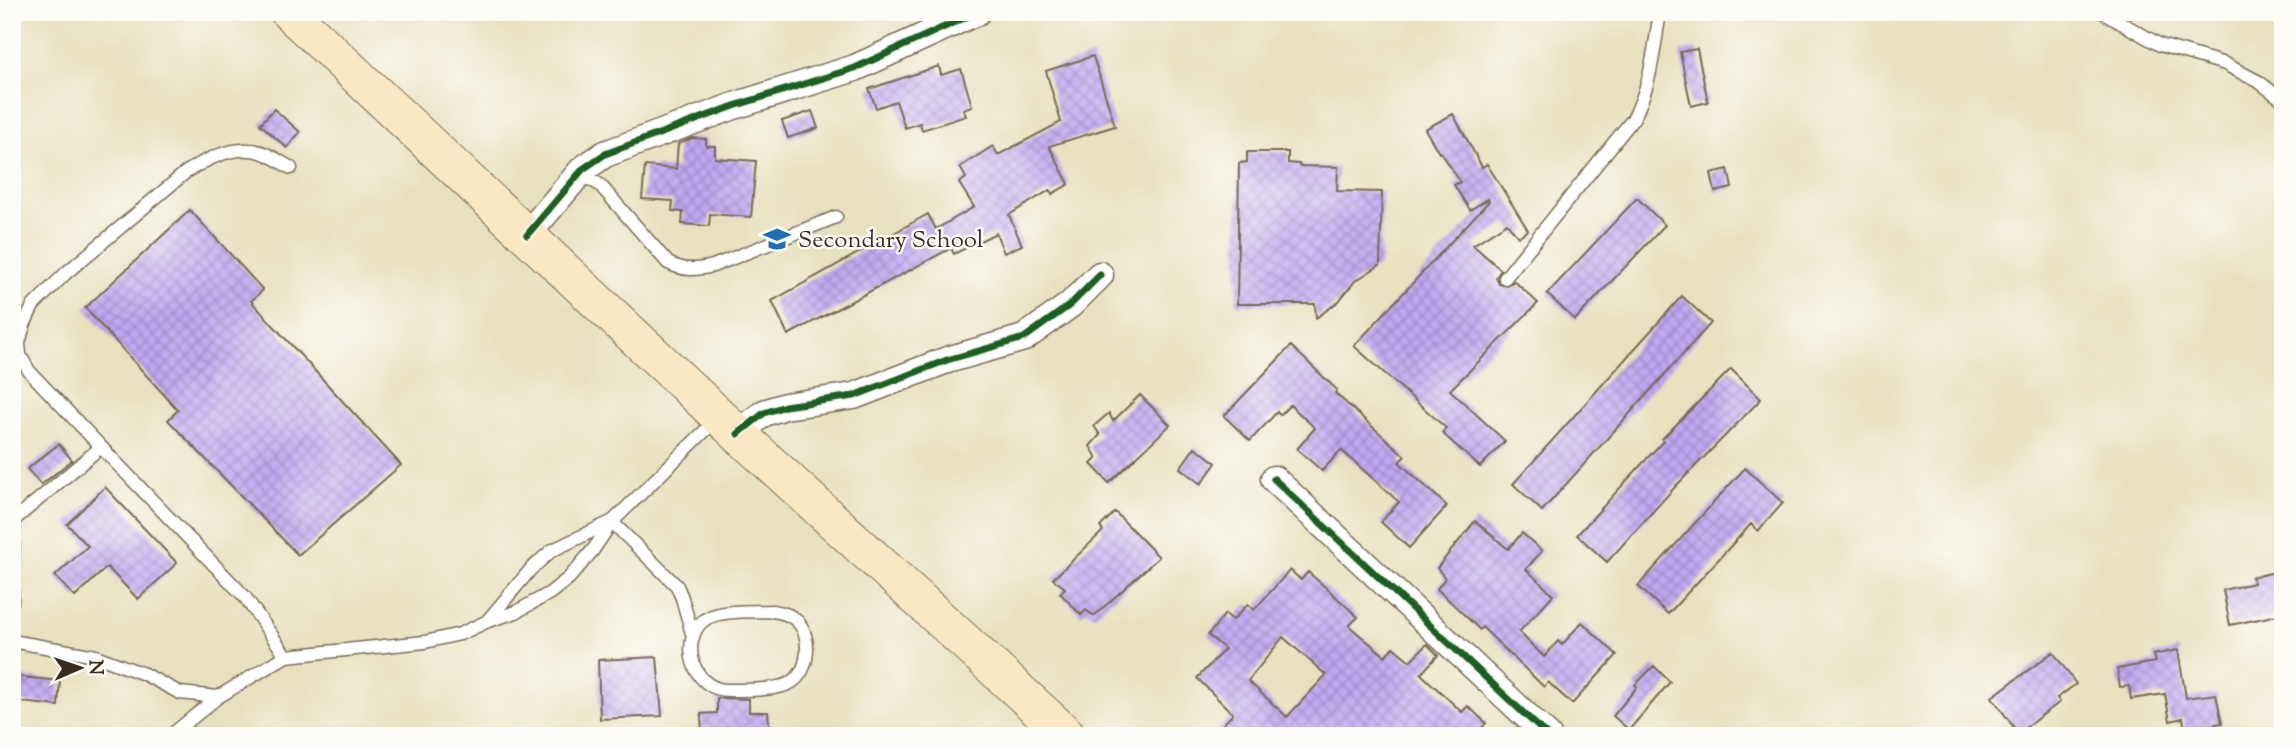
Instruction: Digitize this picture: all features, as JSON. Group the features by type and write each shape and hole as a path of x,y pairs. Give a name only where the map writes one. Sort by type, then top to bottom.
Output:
{"main road":[{"path":"289,12 729,426 1068,736"}],"street":[{"path":"527,235 570,182 593,160 605,154 734,106 855,68 977,12"},
{"path":"729,426 785,406 854,396 947,360 1024,338 1070,305 1100,275"},
{"path":"1274,479 1548,736"}],"lane":[{"path":"1505,278 1633,119 1647,86 1660,12"},
{"path":"2102,12 2160,45 2225,64 2259,82 2283,100"},
{"path":"286,656 245,597 29,371 20,355 19,343 33,306 66,273 185,173 203,161 241,150 261,152 291,168"},
{"path":"570,182 590,179 600,185 668,263 682,269 713,267 836,217"},
{"path":"488,621 531,569 551,551 612,522 729,426"},
{"path":"12,603 13,519 102,447"},
{"path":"170,736 218,697 286,656 425,642 460,634 516,612 550,593 577,569 612,522"},
{"path":"612,522 677,586 693,637 695,670 708,686 726,691 787,685 801,674 805,664 804,631 799,622 782,612 712,616 704,621 693,637"},
{"path":"12,640 96,656 144,674 180,693 218,697"}],"building":[{"path":"1697,49 1708,102 1691,106 1680,52"},
{"path":"1093,56 1115,126 1049,146 1069,184 1052,194 1050,190 1009,215 1022,245 1004,253 996,233 954,254 951,248 788,335 772,301 928,214 936,229 974,207 959,183 966,178 960,167 993,146 998,155 1061,122 1046,71"},
{"path":"939,66 941,75 961,69 972,106 963,109 966,116 922,130 920,123 905,128 896,101 876,108 869,89"},
{"path":"274,109 300,132 287,148 260,124"},
{"path":"812,111 818,128 788,138 782,121"},
{"path":"1453,114 1482,167 1487,164 1528,230 1518,237 1507,223 1473,245 1501,270 1496,277 1499,284 1507,286 1514,281 1538,303 1450,390 1505,441 1480,467 1442,433 1446,428 1354,346 1489,201 1488,199 1470,210 1454,185 1460,182 1425,129"},
{"path":"692,138 706,139 706,146 715,146 715,158 756,161 751,217 710,214 709,226 682,224 683,212 672,211 673,201 642,199 645,166 676,169 678,144"},
{"path":"1247,152 1288,152 1288,163 1299,166 1338,167 1337,191 1382,192 1380,265 1355,281 1339,301 1316,318 1315,304 1237,304 1239,163 1247,162"},
{"path":"1728,169 1732,188 1715,192 1711,173"},
{"path":"1637,198 1665,225 1575,320 1547,294"},
{"path":"190,210 263,290 251,301 401,465 298,555 168,420 178,410 85,308"},
{"path":"1682,296 1711,323 1542,511 1513,484"},
{"path":"1291,346 1337,390 1335,393 1405,456 1399,462 1447,506 1409,548 1381,522 1399,502 1341,450 1322,471 1297,449 1315,428 1290,405 1280,415 1277,412 1250,441 1224,416"},
{"path":"1731,369 1761,399 1607,562 1577,535 1662,439"},
{"path":"1140,395 1170,425 1109,483 1091,464 1097,458 1090,446 1100,435 1094,426 1109,413 1113,421"},
{"path":"59,444 72,460 41,485 27,469"},
{"path":"1195,447 1216,463 1201,484 1180,468"},
{"path":"1745,468 1783,503 1758,531 1751,524 1668,614 1638,586"},
{"path":"105,487 177,563 138,599 107,567 75,597 55,576 88,546 67,524"},
{"path":"1115,512 1159,557 1094,616 1086,610 1081,615 1060,593 1065,588 1053,579 1103,531 1100,527"},
{"path":"1475,521 1508,549 1522,533 1542,551 1526,569 1553,595 1519,632 1544,657 1558,641 1562,645 1582,622 1617,655 1572,704 1548,682 1544,687 1482,627 1480,630 1437,589 1445,578 1437,568"},
{"path":"1290,570 1301,580 1308,572 1358,617 1349,626 1385,656 1393,647 1410,661 1427,644 1438,655 1421,674 1462,712 1468,706 1486,723 1475,736 1212,736 1233,714 1197,678 1225,649 1208,635 1225,614 1233,620 1248,604 1254,610","holes":["1283,637 1326,675 1287,717 1248,681"]},
{"path":"2276,572 2283,614 2230,625 2223,590 2253,583 2252,577"},
{"path":"2178,650 2186,698 2216,694 2222,723 2185,730 2183,718 2170,721 2165,694 2131,699 2129,686 2120,687 2117,669 2155,662 2153,655"},
{"path":"2053,652 2076,684 2057,698 2060,702 2018,733 1992,697"},
{"path":"657,657 662,716 600,719 598,660"},
{"path":"1654,666 1670,682 1629,730 1613,716 1637,687 1635,685"},
{"path":"12,676 60,681 58,706 12,701"},
{"path":"717,698 749,699 749,712 768,712 770,736 702,736 701,714 717,713"}],"cycle path":[{"path":"527,235 583,169 605,154 734,106 855,68 977,12"},
{"path":"738,434 764,413 785,406 854,396 947,360 1024,338 1070,305 1100,275"},
{"path":"1274,479 1548,736"}],"place":[{"name":"Secondary School","path":"777,239"}]}
